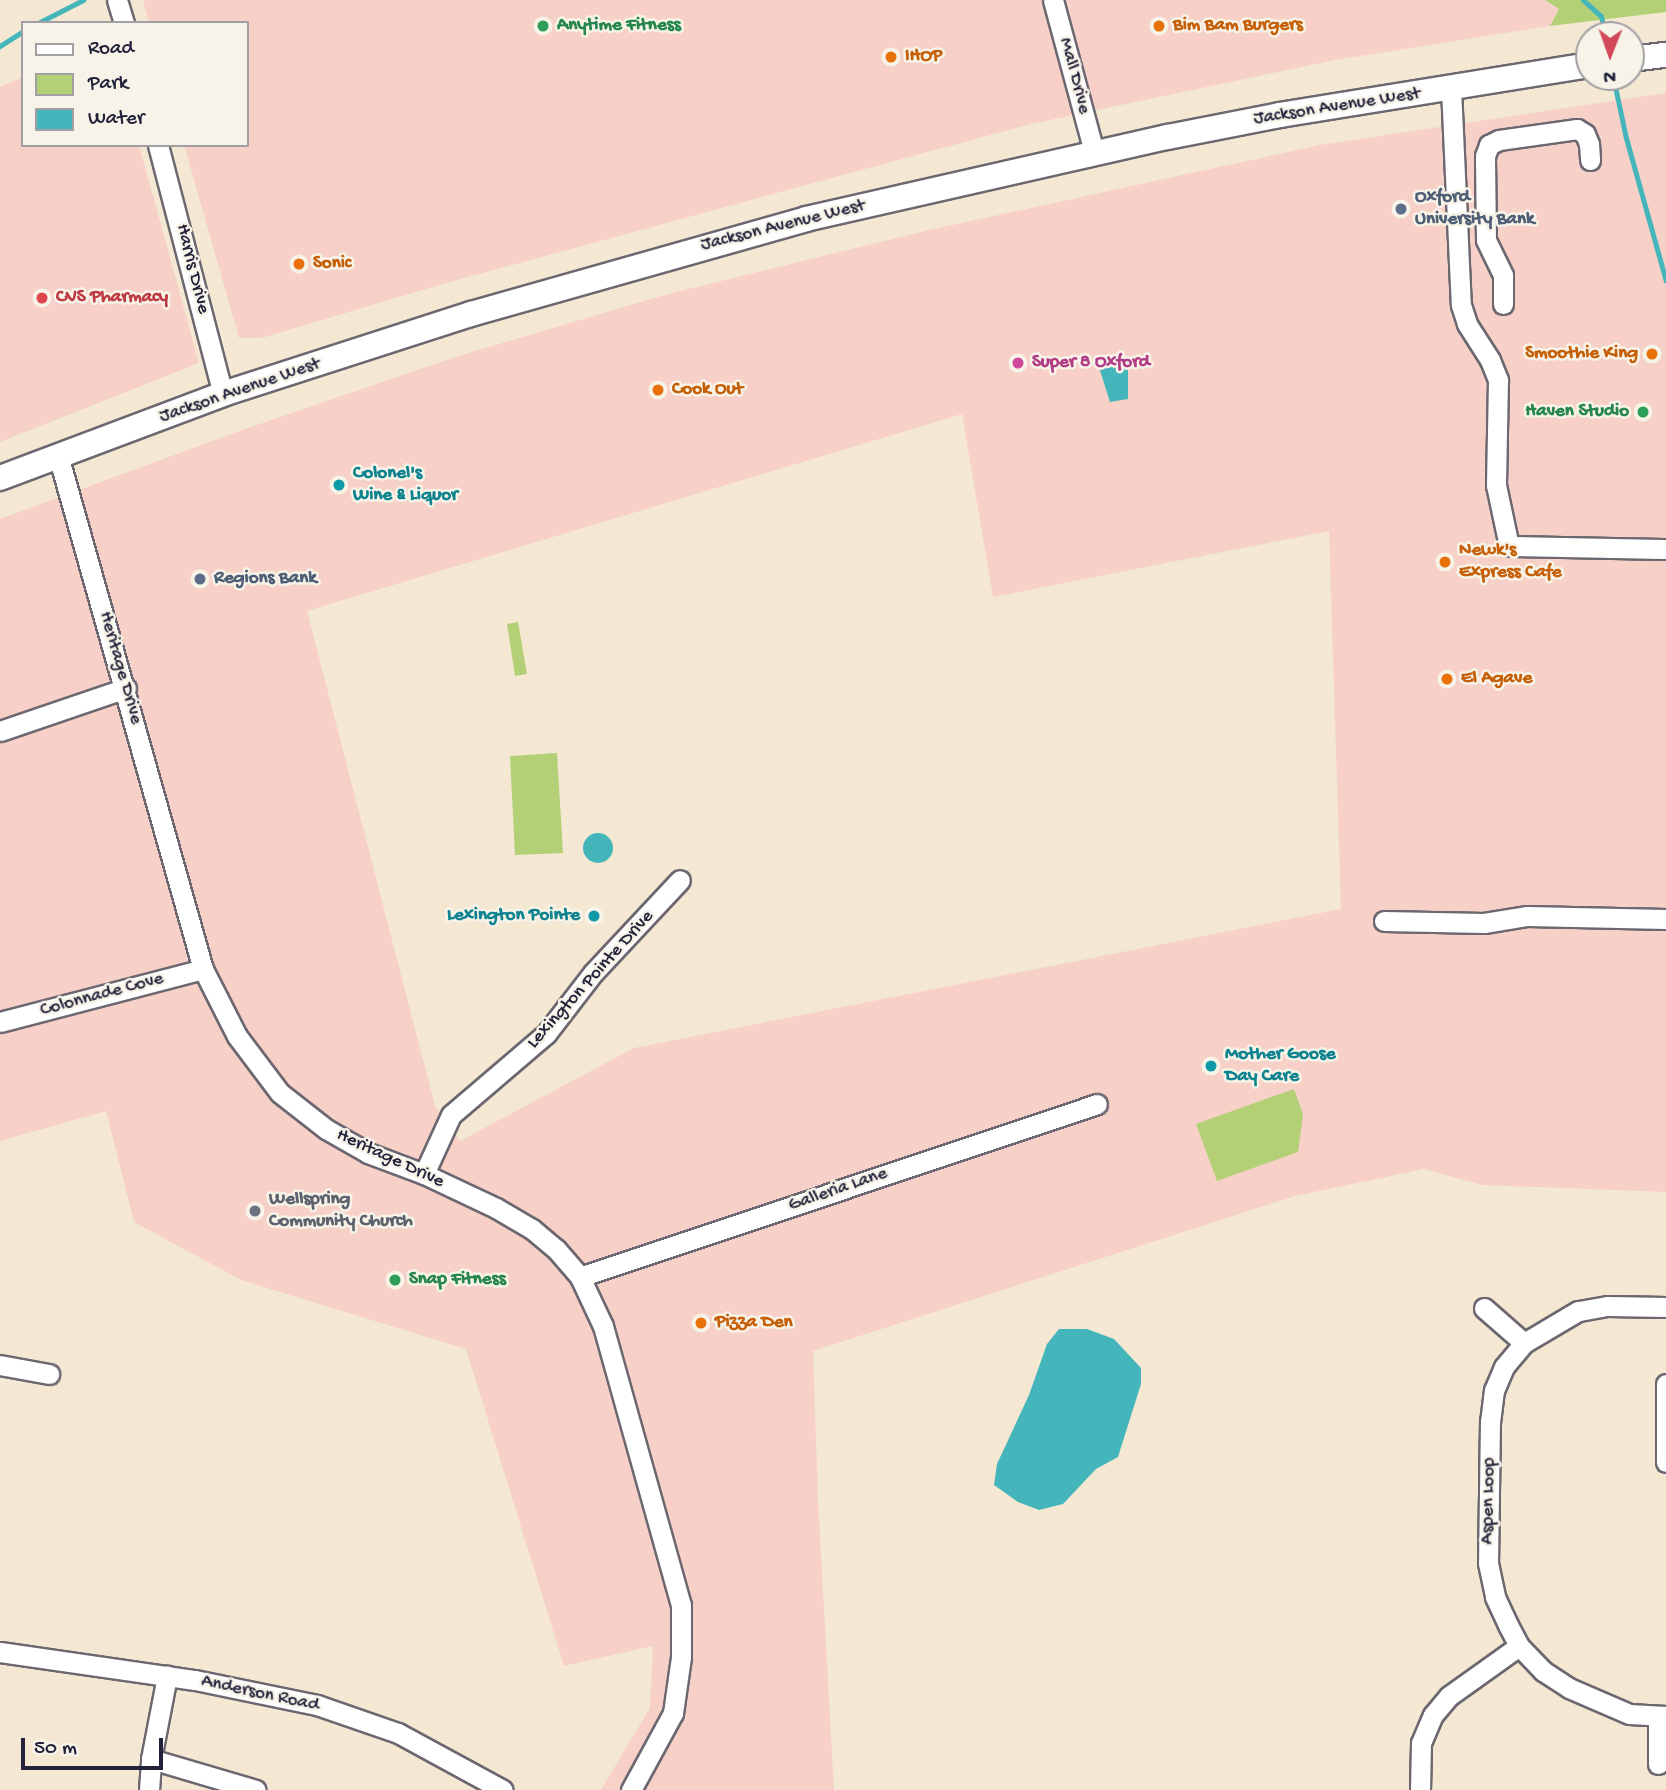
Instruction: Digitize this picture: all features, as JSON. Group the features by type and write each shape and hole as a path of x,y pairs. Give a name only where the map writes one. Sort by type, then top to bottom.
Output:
{"main road":[{"path":"1645,57 1666,55"},
{"name":"Jackson Avenue West","path":"0,478 223,394 471,314 709,244 1094,152 1280,115 1575,67"}],"street":[{"name":"Mall Drive","path":"1052,0 1094,152"},
{"path":"118,1 123,21"},
{"path":"1451,88 1461,305 1467,324 1490,360 1498,380 1496,485 1509,546 1666,549"},
{"path":"1503,304 1503,275 1486,240 1485,156 1489,145 1499,140 1577,129 1585,134 1590,160"},
{"name":"Harris Drive","path":"159,147 223,394"},
{"name":"Heritage Drive","path":"58,455 204,969 237,1036 280,1093 326,1129 368,1153 424,1174 532,1228 556,1249 579,1277 603,1326 681,1605 681,1657 673,1713 631,1790"},
{"path":"0,731 126,688"},
{"name":"Lexington Pointe Drive","path":"424,1174 451,1115 546,1034 593,973 680,880"},
{"path":"1384,921 1484,923 1527,916 1666,919"},
{"name":"Colonnade Cove","path":"0,1022 204,969"},
{"name":"Galleria Lane","path":"579,1277 1097,1104"},
{"name":"Aspen Loop","path":"1662,1716 1629,1714 1569,1688 1543,1671 1519,1646 1495,1597 1488,1563 1490,1421 1494,1390 1504,1367 1524,1343 1578,1311 1607,1306 1666,1307"},
{"path":"1484,1308 1524,1343"},
{"path":"0,1365 49,1374"},
{"path":"1666,1384 1666,1462"},
{"path":"1420,1790 1422,1743 1433,1715 1449,1696 1519,1646"},
{"name":"Anderson Road","path":"0,1652 167,1676 317,1705 398,1733 503,1790"},
{"path":"149,1790 151,1759 167,1676"},
{"path":"1658,1764 1662,1716"},
{"path":"151,1759 256,1790"}],"shaded area":[{"path":"143,0 1545,0 1559,9 1550,26 1335,60 1031,124 446,283 262,338 239,338 185,147 248,147 248,21 148,21"},
{"path":"21,78 21,147 140,147 199,363 0,442 0,87"},
{"path":"1666,93 1666,1192 1482,1185 1424,1169 1295,1196 813,1351 818,1500 834,1790 601,1790 650,1708 653,1646 564,1666 466,1349 241,1280 134,1222 106,1111 0,1141 0,519 245,429 455,357 668,294 925,231 1320,145","holes":["962,414 993,597 1329,531 1341,909 634,1048 460,1141 435,1106 307,611"]}],"green space":[{"path":"1545,0 1666,0 1666,12 1550,26 1559,9"},
{"path":"518,622 527,674 515,676 507,624"},
{"path":"557,753 563,853 515,855 510,756"},
{"path":"1294,1089 1303,1114 1298,1152 1217,1181 1196,1124"}],"water":[{"path":"1128,358 1128,399 1110,402 1098,364"},
{"path":"598,833 609,837 613,848 609,859 598,863 587,859 583,848 587,837"},
{"path":"1059,1329 1087,1329 1114,1339 1141,1368 1141,1384 1118,1457 1096,1469 1063,1504 1039,1510 1018,1502 994,1485 997,1464 1029,1395 1047,1344"}],"waterway":[{"path":"42,21 83,0"},
{"path":"1583,0 1601,16 1602,21"},
{"path":"0,46 21,32"},
{"path":"1616,91 1626,138 1666,281"}],"place":[{"name":"Anytime Fitness","path":"543,26"},
{"name":"Bim Bam Burgers","path":"1159,26"},
{"name":"IHOP","path":"891,57"},
{"name":"Oxford University Bank","path":"1401,209"},
{"name":"Sonic","path":"299,264"},
{"name":"CVS Pharmacy","path":"42,298"},
{"name":"Smoothie King","path":"1652,354"},
{"name":"Super 8 Oxford","path":"1018,363"},
{"name":"Cook Out","path":"658,390"},
{"name":"Haven Studio","path":"1643,412"},
{"name":"Colonel's Wine & Liquor","path":"339,485"},
{"name":"Newk's Express Cafe","path":"1445,562"},
{"name":"Regions Bank","path":"200,579"},
{"name":"El Agave","path":"1447,679"},
{"name":"Lexington Pointe","path":"594,916"},
{"name":"Mother Goose Day Care","path":"1211,1066"},
{"name":"Wellspring Community Church","path":"255,1211"},
{"name":"Snap Fitness","path":"395,1280"},
{"name":"Pizza Den","path":"701,1323"}]}
